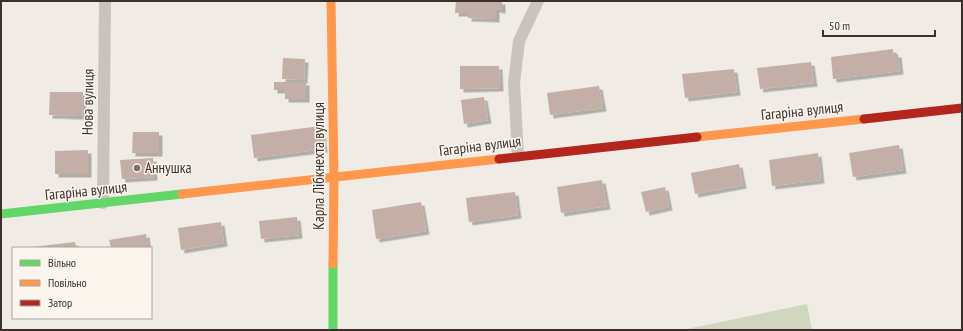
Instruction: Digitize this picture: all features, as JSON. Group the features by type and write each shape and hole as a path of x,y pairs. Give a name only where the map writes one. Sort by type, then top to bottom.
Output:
{"main road":[{"name":"Карла Лібкнехта вулиця","path":"331,1 334,178 333,330"},
{"name":"Гагаріна вулиця","path":"1,214 962,108"}],"street":[{"name":"Нова вулиця","path":"103,203 105,1"},
{"path":"518,156 514,83 519,41 538,1"}],"green space":[{"path":"807,304 812,330 682,330"}],"building":[{"path":"456,1 502,1 502,10 496,9 496,19 468,18 468,13 455,13"},
{"path":"893,49 893,54 898,54 900,71 833,79 831,57"},
{"path":"283,58 305,59 304,80 282,79"},
{"path":"811,62 814,83 760,89 757,68"},
{"path":"460,66 499,66 500,88 460,89"},
{"path":"734,69 737,92 685,98 682,74"},
{"path":"274,82 306,82 306,99 285,99 285,90 274,90"},
{"path":"599,86 603,108 550,115 547,93"},
{"path":"50,92 83,92 82,116 49,115"},
{"path":"484,97 488,120 464,124 461,100"},
{"path":"321,126 324,149 254,158 251,135"},
{"path":"133,132 159,132 159,153 132,153"},
{"path":"899,145 903,170 853,177 849,153"},
{"path":"88,150 88,174 55,174 55,151"},
{"path":"818,153 821,180 772,186 769,160"},
{"name":"Аннушка","path":"153,158 154,177 122,179 120,160"},
{"path":"739,164 743,185 695,194 691,173"},
{"path":"602,180 607,206 561,213 557,187"},
{"path":"665,187 669,207 646,212 641,192"},
{"path":"515,192 518,215 469,222 466,198"},
{"path":"421,202 426,231 376,239 372,210"},
{"path":"297,217 299,235 261,239 259,221"},
{"path":"221,222 224,243 181,250 178,228"},
{"path":"146,234 148,247 111,247 109,240"},
{"path":"75,242 76,247 32,247"}],"traffic: fast":[{"path":"1,214 182,194"},
{"path":"333,264 333,330"}],"traffic: slow":[{"path":"331,1 334,178 333,264"},
{"path":"697,137 864,119"},
{"path":"182,194 499,159"}],"traffic: jam":[{"path":"864,119 962,108"},
{"path":"499,159 697,137"}],"place":[{"name":"Аннушка","path":"137,168"}]}
